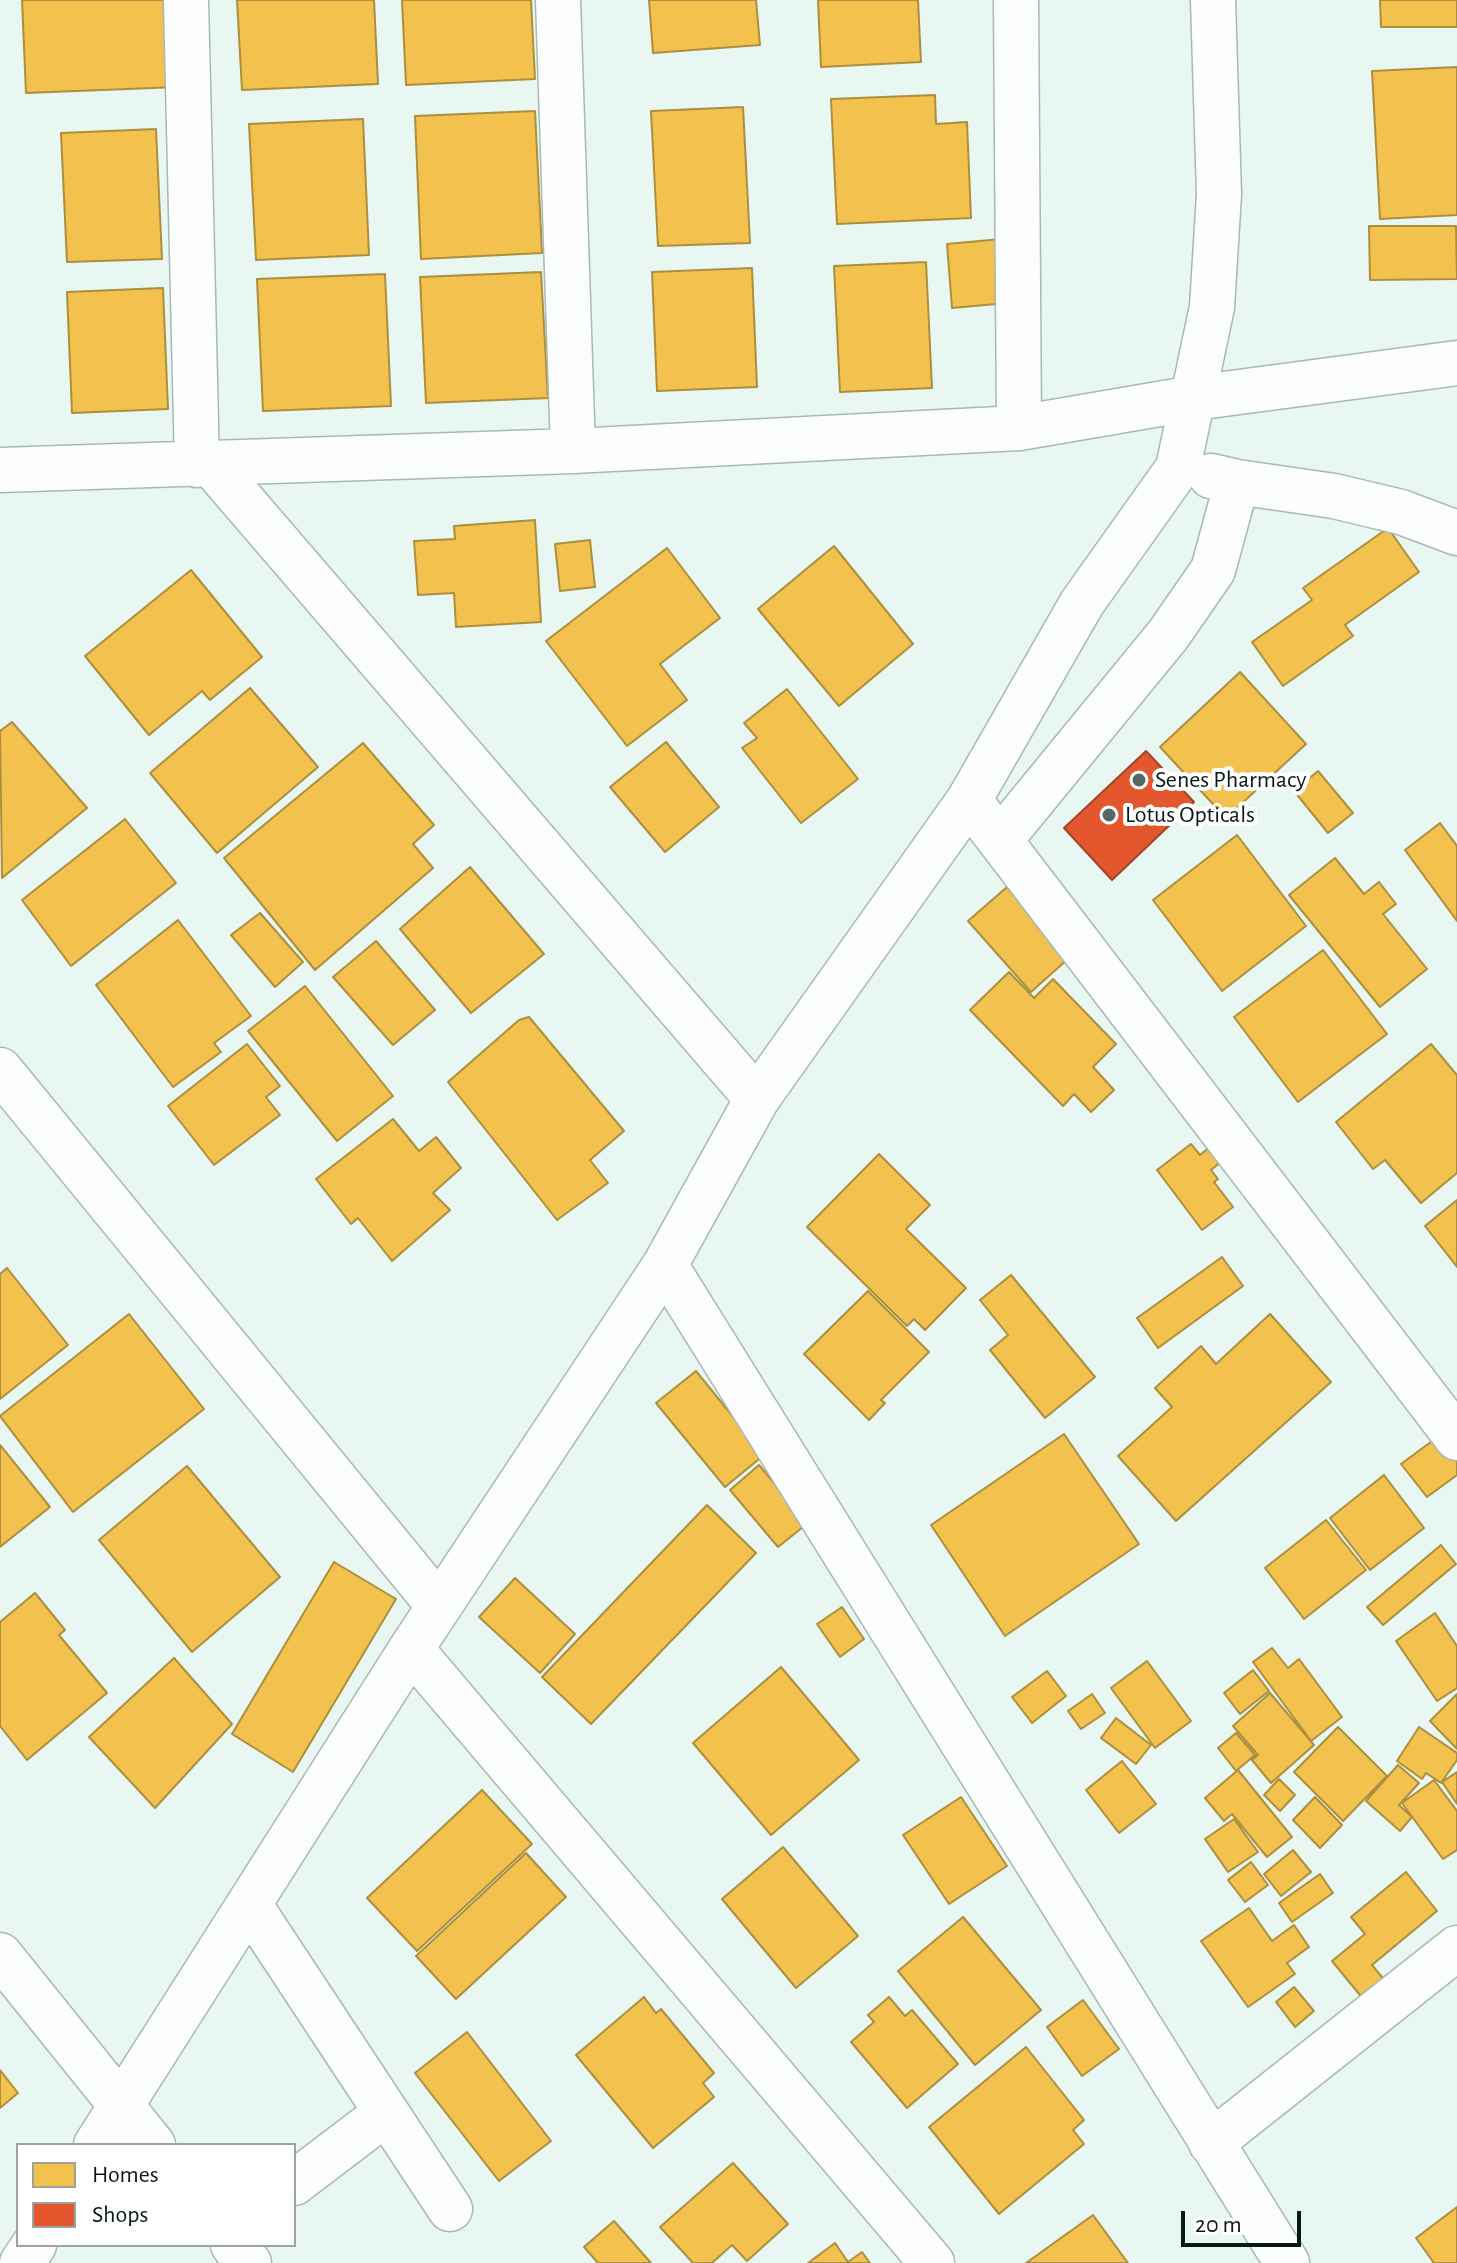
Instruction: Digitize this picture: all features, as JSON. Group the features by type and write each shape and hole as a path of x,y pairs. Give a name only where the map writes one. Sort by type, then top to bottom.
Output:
{"street":[{"path":"186,0 204,464 757,1099"},
{"path":"558,0 573,451"},
{"path":"1016,0 1019,428"},
{"path":"97,2143 411,1649 665,1265 757,1099 969,800 1082,603 1178,468 1212,307 1219,194 1213,0"},
{"path":"0,470 573,451 1019,428 1194,398 1457,363"},
{"path":"1178,468 1237,482 1334,496 1401,512 1457,533"},
{"path":"1000,840 1168,635 1213,570 1237,482"},
{"path":"969,800 1457,1438"},
{"path":"0,1070 439,1606"},
{"path":"665,1265 1287,2263"},
{"path":"411,1649 932,2263"},
{"path":"249,1904 450,2209"},
{"path":"1211,2143 1457,1948"},
{"path":"0,1955 151,2143"},
{"path":"296,2181 386,2113"},
{"path":"235,2247 249,2263"}],"building: Homes":[{"path":"22,0 174,0 178,87 26,93"},
{"path":"237,0 374,0 378,84 242,90"},
{"path":"402,0 531,0 535,79 406,85"},
{"path":"649,0 756,0 760,45 653,53"},
{"path":"818,0 918,0 921,62 821,67"},
{"path":"1380,0 1457,0 1457,27 1381,27"},
{"path":"1457,67 1457,215 1380,219 1372,71"},
{"path":"935,95 936,124 967,122 971,218 837,224 831,99"},
{"path":"743,107 750,243 658,246 651,111"},
{"path":"535,111 542,253 421,259 415,116"},
{"path":"363,119 369,255 256,260 249,124"},
{"path":"156,129 162,259 67,262 61,133"},
{"path":"1369,226 1456,226 1457,279 1370,280"},
{"path":"1001,239 1007,303 952,308 947,244"},
{"path":"926,262 932,388 840,392 834,266"},
{"path":"752,268 757,387 657,391 652,272"},
{"path":"541,272 548,398 426,403 420,277"},
{"path":"385,274 391,406 263,411 257,279"},
{"path":"163,288 168,409 72,413 67,292"},
{"path":"535,520 541,622 456,627 454,593 418,595 414,541 455,539 454,526"},
{"path":"1388,528 1419,572 1345,625 1353,636 1283,686 1252,642 1312,600 1303,588"},
{"path":"590,540 595,587 560,591 555,544"},
{"path":"834,546 913,644 839,706 758,609"},
{"path":"667,548 720,618 660,664 687,700 627,746 546,641"},
{"path":"191,570 262,657 210,700 202,691 149,735 85,656"},
{"path":"1240,672 1306,744 1226,818 1160,747"},
{"path":"250,688 318,767 217,853 150,773"},
{"path":"787,689 858,779 801,823 742,748 757,738 744,723"},
{"path":"12,722 87,808 2,878 0,731"},
{"path":"666,742 719,807 665,852 610,787"},
{"path":"363,743 434,825 413,844 433,868 315,970 224,858"},
{"path":"1318,771 1353,813 1328,833 1294,791"},
{"path":"125,819 176,883 71,966 22,900"},
{"path":"1440,823 1457,846 1457,921 1405,850"},
{"path":"1237,835 1306,926 1222,991 1153,900"},
{"path":"1335,858 1364,894 1379,882 1396,904 1383,914 1427,969 1380,1007 1289,895"},
{"path":"470,867 544,954 471,1013 400,929"},
{"path":"1007,887 1069,958 1031,992 968,921"},
{"path":"260,913 303,962 275,987 231,935"},
{"path":"178,920 251,1016 214,1043 221,1052 173,1087 96,985"},
{"path":"376,941 435,1010 393,1045 333,977"},
{"path":"1323,950 1387,1034 1298,1102 1234,1017"},
{"path":"1009,972 1034,998 1053,979 1116,1044 1093,1067 1114,1090 1091,1112 1074,1094 1063,1106 970,1010"},
{"path":"305,986 393,1096 337,1141 248,1031"},
{"path":"529,1017 624,1131 590,1160 608,1183 557,1220 448,1082 519,1020"},
{"path":"247,1044 280,1086 266,1097 280,1115 214,1165 168,1106"},
{"path":"1431,1044 1457,1075 1457,1173 1421,1203 1385,1160 1373,1169 1336,1122"},
{"path":"393,1119 419,1151 436,1137 461,1168 433,1193 450,1210 392,1261 358,1218 351,1224 316,1179"},
{"path":"1191,1144 1200,1155 1211,1146 1222,1161 1211,1170 1218,1179 1214,1182 1233,1207 1202,1230 1157,1170"},
{"path":"879,1154 930,1205 906,1229 966,1288 925,1330 914,1319 907,1326 807,1227"},
{"path":"1457,1200 1457,1267 1425,1226"},
{"path":"1222,1257 1243,1286 1158,1348 1137,1318"},
{"path":"7,1268 68,1345 0,1399 0,1274"},
{"path":"1011,1275 1095,1377 1045,1418 990,1350 1008,1335 980,1300"},
{"path":"868,1291 929,1352 881,1400 885,1403 869,1420 804,1354"},
{"path":"129,1314 204,1409 73,1512 0,1416"},
{"path":"1270,1314 1331,1382 1176,1521 1118,1456 1172,1407 1155,1388 1201,1346 1216,1364"},
{"path":"696,1371 764,1455 725,1487 656,1403"},
{"path":"1443,1433 1457,1452 1457,1475 1427,1497 1401,1464"},
{"path":"1064,1434 1139,1544 1005,1636 931,1525"},
{"path":"0,1445 50,1507 0,1547"},
{"path":"759,1465 808,1523 778,1547 730,1490"},
{"path":"187,1466 280,1577 192,1652 99,1540"},
{"path":"1384,1475 1424,1528 1370,1570 1330,1518"},
{"path":"707,1505 756,1553 591,1724 542,1677"},
{"path":"1326,1520 1366,1570 1304,1619 1265,1568"},
{"path":"1441,1545 1456,1564 1383,1625 1367,1607"},
{"path":"334,1562 396,1599 293,1772 232,1734"},
{"path":"515,1578 575,1634 540,1673 479,1617"},
{"path":"35,1593 65,1630 59,1635 107,1693 27,1760 0,1726 0,1622"},
{"path":"842,1607 864,1639 840,1657 817,1624"},
{"path":"1435,1613 1457,1646 1457,1688 1437,1701 1396,1641"},
{"path":"1272,1648 1288,1668 1299,1659 1342,1717 1311,1741 1253,1662"},
{"path":"174,1658 232,1724 155,1808 89,1737"},
{"path":"1147,1661 1191,1721 1155,1748 1111,1688"},
{"path":"781,1667 859,1760 771,1835 693,1743"},
{"path":"1253,1670 1269,1691 1240,1714 1224,1693"},
{"path":"1047,1671 1066,1696 1032,1723 1012,1697"},
{"path":"1270,1693 1314,1745 1271,1783 1252,1760 1258,1755 1233,1726"},
{"path":"1092,1694 1105,1713 1081,1729 1068,1711"},
{"path":"1457,1694 1457,1749 1430,1721"},
{"path":"1116,1718 1151,1745 1136,1764 1101,1738"},
{"path":"1338,1727 1387,1776 1343,1821 1294,1772"},
{"path":"1419,1727 1457,1753 1457,1760 1441,1783 1426,1773 1422,1779 1397,1761"},
{"path":"1236,1733 1255,1755 1236,1771 1218,1748"},
{"path":"1122,1761 1156,1804 1119,1833 1086,1790"},
{"path":"1398,1765 1419,1783 1399,1805 1412,1817 1400,1831 1366,1801"},
{"path":"1238,1770 1292,1837 1267,1857 1232,1814 1224,1821 1205,1798"},
{"path":"1457,1772 1457,1804 1442,1782"},
{"path":"1279,1779 1295,1795 1280,1811 1264,1795"},
{"path":"1434,1780 1457,1811 1457,1850 1443,1859 1402,1803"},
{"path":"482,1790 532,1844 417,1951 367,1898"},
{"path":"961,1797 1007,1866 949,1904 903,1835"},
{"path":"1315,1797 1342,1825 1320,1848 1293,1820"},
{"path":"1234,1819 1258,1852 1228,1872 1205,1839"},
{"path":"783,1847 858,1936 796,1988 722,1899"},
{"path":"1293,1850 1311,1872 1281,1896 1264,1874"},
{"path":"526,1853 566,1897 456,1999 416,1956"},
{"path":"1251,1862 1268,1885 1245,1902 1228,1880"},
{"path":"1406,1872 1437,1911 1372,1965 1386,1982 1364,2000 1332,1961 1365,1934 1351,1917"},
{"path":"1320,1874 1333,1893 1292,1922 1279,1903"},
{"path":"1249,1908 1272,1941 1294,1925 1309,1947 1287,1963 1295,1974 1248,2007 1201,1941"},
{"path":"963,1917 1041,2010 975,2065 898,1971"},
{"path":"1294,1987 1314,2011 1295,2027 1276,2002"},
{"path":"644,1997 656,2013 661,2009 714,2073 703,2083 714,2097 653,2148 576,2055"},
{"path":"889,1997 905,2016 912,2010 958,2064 907,2108 851,2042 874,2022 868,2015"},
{"path":"1083,2000 1119,2049 1082,2076 1047,2027"},
{"path":"467,2032 551,2141 499,2181 415,2073"},
{"path":"1026,2047 1084,2120 1073,2130 1084,2144 999,2214 929,2127"},
{"path":"0,2070 18,2093 0,2108"},
{"path":"733,2163 788,2224 747,2261 732,2245 712,2263 693,2263 660,2227"},
{"path":"1457,2207 1457,2263 1434,2263 1416,2238"},
{"path":"1093,2215 1128,2263 1026,2263"},
{"path":"614,2221 651,2263 598,2263 584,2247"},
{"path":"835,2243 848,2262 862,2252 870,2263 808,2263"}],"building: Shops":[{"path":"1146,751 1194,802 1112,880 1064,828"}],"place":[{"name":"Senes Pharmacy","path":"1139,780"},
{"name":"Lotus Opticals","path":"1109,815"}]}
